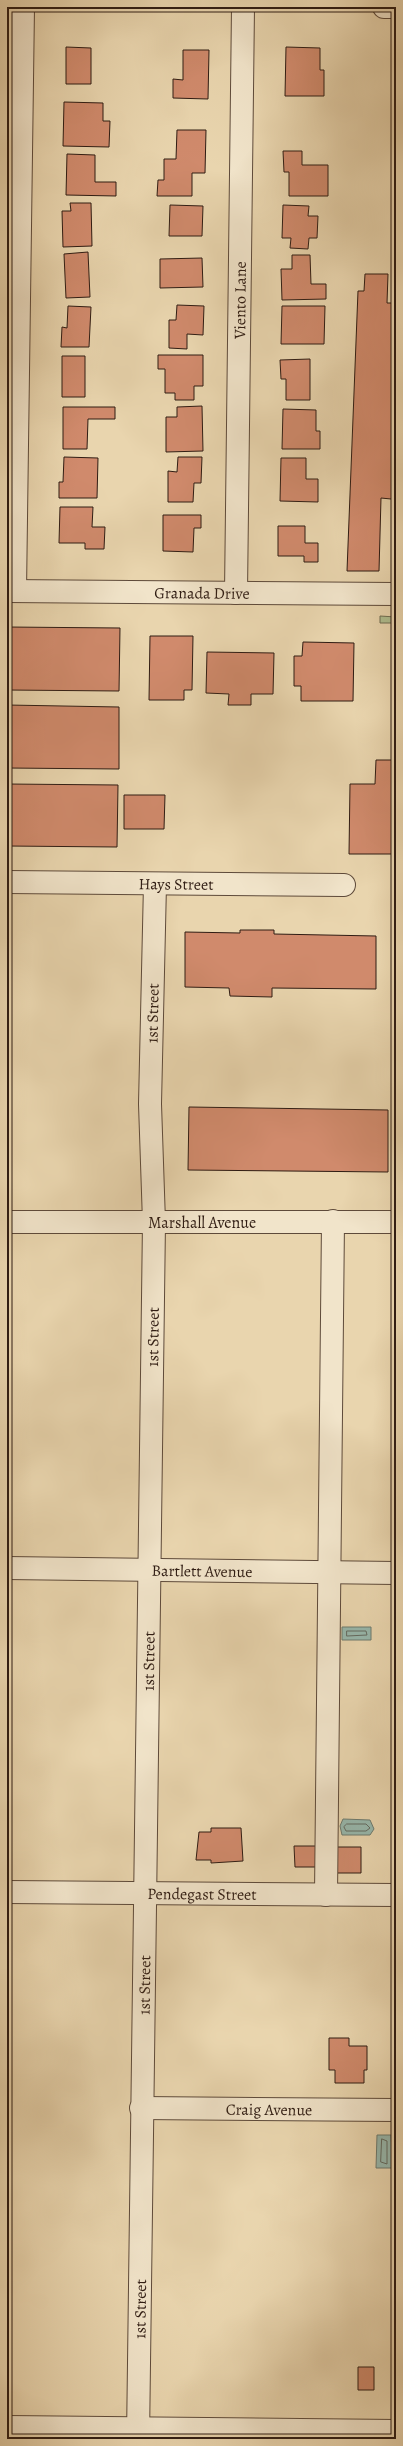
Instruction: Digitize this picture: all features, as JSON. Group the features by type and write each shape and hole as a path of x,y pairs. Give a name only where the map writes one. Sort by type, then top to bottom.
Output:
{"street":[{"path":"11,591 23,7"},
{"name":"Viento Lane","path":"236,593 243,7"},
{"path":"384,7 396,7"},
{"name":"Granada Drive","path":"11,591 396,594"},
{"name":"Hays Street","path":"7,882 344,885"},
{"name":"1st Street","path":"138,2434 141,2108 147,1893 154,1222 150,1104 155,884"},
{"path":"326,1894 333,1221"},
{"name":"Marshall Avenue","path":"7,1222 396,1222"},
{"name":"Bartlett Avenue","path":"7,1568 396,1573"},
{"name":"Pendegast Street","path":"7,1892 396,1895"},
{"name":"Craig Avenue","path":"141,2108 396,2110"},
{"path":"7,2427 138,2434 320,2435 396,2431"}],"green space":[{"path":"380,616 396,617 396,623 380,623"}],"water":[{"path":"342,1627 371,1627 371,1640 342,1640"},
{"path":"343,1819 370,1820 374,1829 370,1835 342,1835 340,1826"},
{"path":"377,2135 391,2135 393,2168 376,2168"}],"building":[{"path":"66,47 91,48 91,84 66,84"},
{"path":"286,47 320,48 320,70 324,70 324,96 285,96"},
{"path":"183,50 209,50 208,99 173,98 173,79 183,80"},
{"path":"64,102 103,103 103,121 110,121 109,147 63,146"},
{"path":"177,130 206,130 205,173 192,173 192,196 157,196 158,180 164,180 164,159 176,159"},
{"path":"283,151 302,151 302,165 328,165 328,196 289,196 289,172 284,172"},
{"path":"67,154 95,155 95,182 116,182 116,196 66,195"},
{"path":"70,203 91,203 92,246 63,247 62,211 71,211"},
{"path":"170,205 203,206 202,236 169,236"},
{"path":"283,205 309,206 308,216 318,216 317,238 309,238 308,249 290,248 291,238 282,238"},
{"path":"88,252 90,297 66,298 64,254"},
{"path":"292,255 310,255 311,284 326,284 326,299 282,300 281,269 292,269"},
{"path":"202,258 203,287 160,288 160,259"},
{"path":"365,274 388,274 387,303 396,303 396,493 391,499 381,498 379,571 347,571 358,291 364,291"},
{"path":"177,305 204,306 203,335 187,334 187,349 169,348 169,320 176,320"},
{"path":"68,306 91,307 89,347 61,347 62,327 67,328"},
{"path":"282,306 325,306 324,344 281,344"},
{"path":"158,355 203,355 203,386 194,386 194,400 175,400 175,393 165,393 165,369 158,369"},
{"path":"62,356 85,356 85,397 62,397"},
{"path":"310,359 310,400 286,400 286,379 281,379 280,360"},
{"path":"202,406 203,451 166,452 166,417 177,417 177,407"},
{"path":"63,407 115,407 115,419 88,419 87,449 63,449"},
{"path":"283,409 316,410 316,431 320,431 320,449 282,449"},
{"path":"64,457 98,458 97,498 59,498 59,482 63,482"},
{"path":"178,457 202,457 201,483 194,483 193,502 168,502 168,471 177,472"},
{"path":"281,458 306,458 306,479 318,479 318,502 280,501"},
{"path":"60,507 93,507 92,527 105,527 104,549 85,549 85,543 59,543"},
{"path":"163,515 201,515 201,528 194,528 193,552 163,551"},
{"path":"278,526 305,526 305,543 318,543 318,562 304,562 304,556 278,556"},
{"path":"7,627 120,628 119,691 7,690"},
{"path":"150,636 193,636 192,690 184,690 184,700 149,700"},
{"path":"303,642 354,643 353,701 301,701 301,686 294,686 294,656 302,656"},
{"path":"207,652 274,653 273,694 251,694 251,705 228,705 229,694 206,693"},
{"path":"7,705 119,707 119,769 7,768"},
{"path":"376,760 396,760 396,854 349,854 350,784 375,784"},
{"path":"7,784 118,785 117,847 7,846"},
{"path":"124,795 165,795 164,829 124,829"},
{"path":"240,930 274,930 274,934 376,936 376,989 272,988 272,997 230,996 229,988 185,987 185,932 240,933"},
{"path":"189,1107 388,1110 388,1172 188,1170"},
{"path":"211,1828 241,1828 243,1861 211,1863 211,1860 196,1860 199,1832 211,1832"},
{"path":"294,1846 316,1846 316,1867 295,1867"},
{"path":"333,1847 361,1847 361,1873 333,1873"},
{"path":"329,2038 349,2038 349,2046 367,2046 367,2070 364,2070 364,2083 335,2083 335,2070 329,2070"},
{"path":"358,2367 374,2367 374,2390 358,2390"}]}
